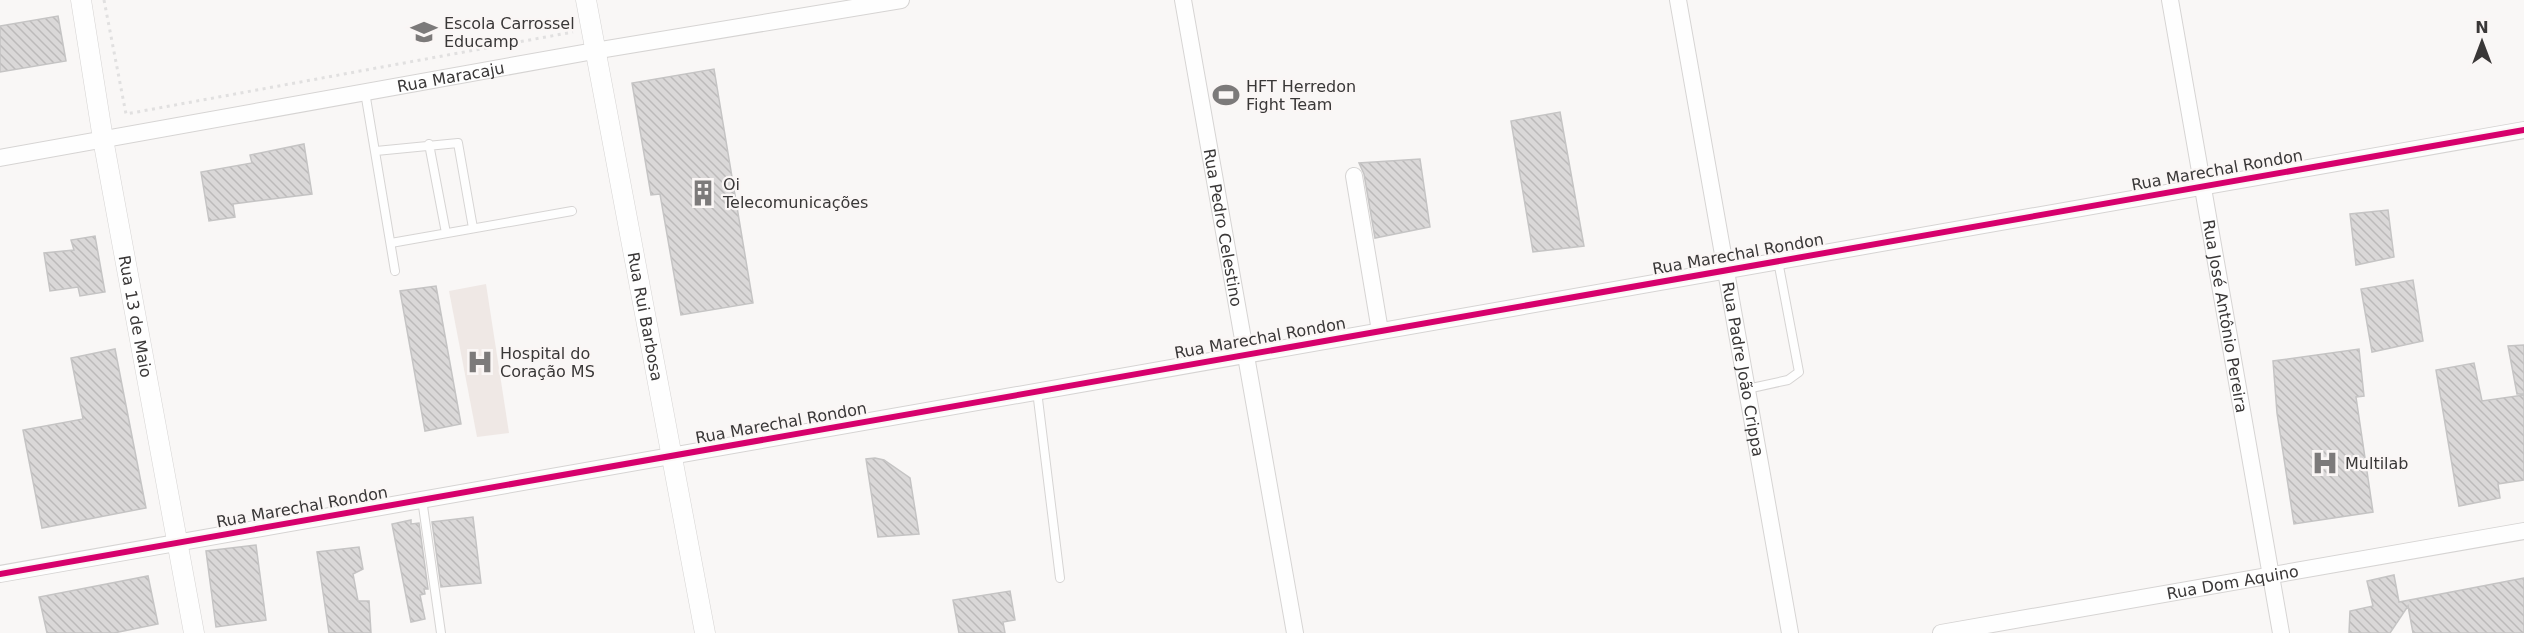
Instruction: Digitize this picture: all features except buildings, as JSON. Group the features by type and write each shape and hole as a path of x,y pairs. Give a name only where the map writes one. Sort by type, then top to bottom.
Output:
{"street":[{"name":"Rua 13 de Maio","path":"81,0 103,139 194,633"},
{"name":"Rua Rui Barbosa","path":"586,0 594,51 674,455 705,633"},
{"name":"Rua Maracaju","path":"0,158 594,51 901,0"},
{"name":"Rua Pedro Celestino","path":"1183,0 1295,633"},
{"name":"Rua Padre João Crippa","path":"1678,0 1790,633"},
{"name":"Rua José Antônio Pereira","path":"2170,0 2281,633"},
{"name":"Rua Marechal Rondon","path":"0,574 2524,130"},
{"path":"1354,176 1380,331"},
{"name":"Rua Dom Aquino","path":"1941,633 2524,531"}],"lane":[{"path":"365,92 395,271"},
{"path":"376,151 429,144 458,143 472,228"},
{"path":"429,144 446,233"},
{"path":"391,243 572,210"},
{"path":"1747,389 1788,380 1798,372 1778,261"},
{"path":"1037,391 1060,578"},
{"path":"422,500 441,633"}],"path":[{"path":"105,0 126,114 576,32"}],"shaded area":[{"name":"Hospital do Coração MS","path":"486,284 509,433 477,437 449,291"}],"cycle path":[{"path":"0,574 2524,130"}],"place":[{"name":"Escola Carrossel Educamp","path":"424,32"},
{"name":"HFT Herredon Fight Team","path":"1226,95"},
{"name":"Oi Telecomunicações","path":"703,193"},
{"name":"Hospital do Coração MS","path":"480,362"},
{"name":"Multilab","path":"2325,463"}]}
